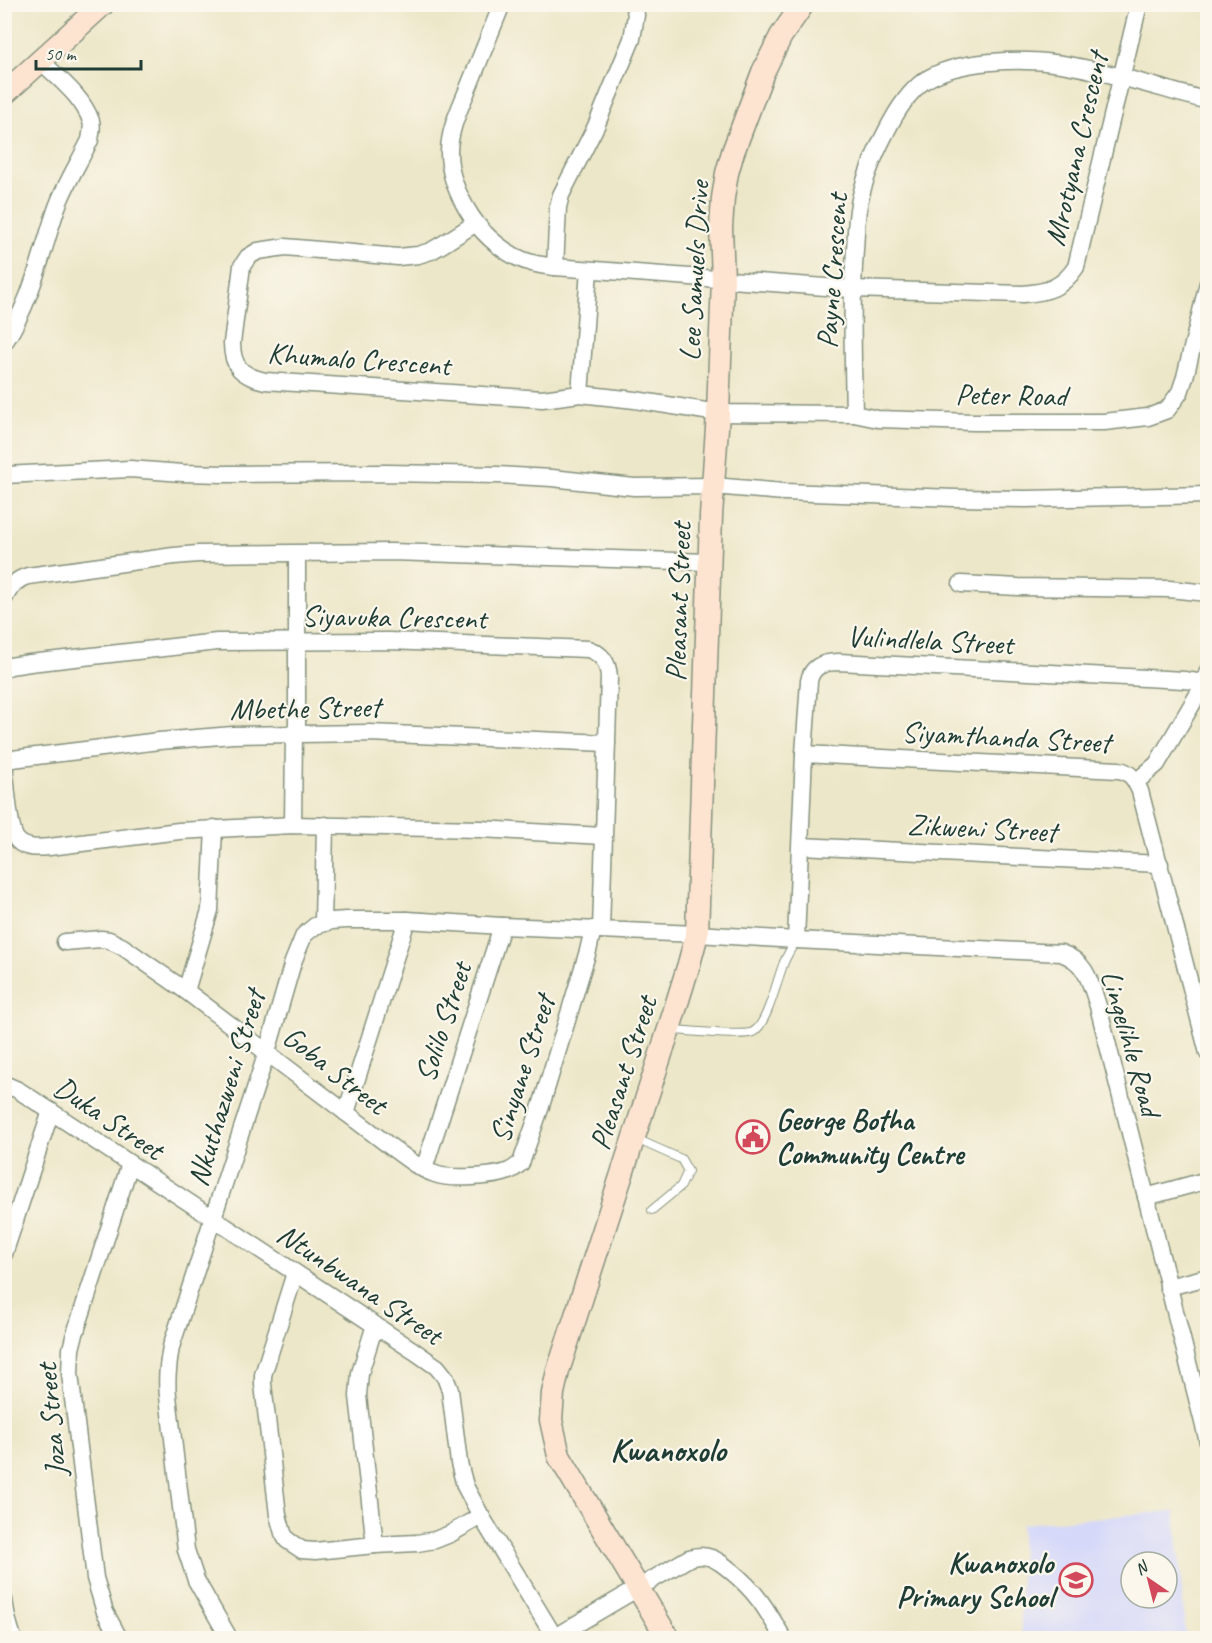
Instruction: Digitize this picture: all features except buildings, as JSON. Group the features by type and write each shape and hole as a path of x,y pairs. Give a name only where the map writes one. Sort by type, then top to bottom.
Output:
{"street":[{"path":"4,94 103,4"},
{"name":"Mrotyana Crescent","path":"502,4 456,118 449,151 451,174 457,192 476,223 487,236 513,255 531,263 589,270 852,289 1023,294 1039,293 1062,284 1076,267 1139,4"},
{"path":"555,267 558,207 561,195 596,126 632,39 636,15 634,4"},
{"name":"Lee Samuels Drive","path":"713,486 723,279 721,228 727,173 763,72 781,36 803,4"},
{"path":"4,343 26,300 57,208 90,140 92,128 91,121 80,102 40,61"},
{"name":"Payne Crescent","path":"854,414 852,289 858,207 865,180 891,121 922,82 948,69 967,65 1013,62 1060,64 1208,101"},
{"name":"Khumalo Crescent","path":"476,223 431,250 406,257 285,246 258,251 248,257 242,266 232,343 235,362 247,376 265,381 542,399 580,394 652,402 718,413"},
{"path":"580,394 589,270"},
{"name":"Peter Road","path":"718,413 854,414 896,420 1060,423 1104,422 1148,417 1167,410 1180,392 1208,283"},
{"path":"4,475 130,469 225,474 387,473 552,478 634,487 713,486 867,495 1001,499 1208,495"},
{"name":"Pleasant Street","path":"668,1638 559,1456 551,1420 558,1371 690,964 697,934 713,486"},
{"path":"4,599 10,588 21,578 174,556 391,552 709,562"},
{"path":"293,825 297,554"},
{"path":"961,584 1169,589 1208,593"},
{"name":"Siyavuka Crescent","path":"7,665 217,642 389,641 596,652 604,658 609,670 597,930"},
{"name":"Vulindlela Street","path":"796,940 804,754 811,673 815,668 828,662 1206,681"},
{"path":"1136,782 1157,764 1206,681"},
{"name":"Mbethe Street","path":"4,761 194,737 380,734 607,743"},
{"name":"Siyamthanda Street","path":"804,754 1119,770 1131,774 1136,782 1160,864 1208,1053"},
{"path":"4,761 12,830 17,841 30,848 179,831 293,825 480,829 603,836"},
{"path":"326,825 323,923 347,920 407,920 697,934"},
{"path":"186,991 210,910 214,828"},
{"name":"Zikweni Street","path":"801,846 1160,864"},
{"path":"346,1113 407,920"},
{"name":"Nkuthazweni Street","path":"229,1638 196,1580 186,1550 166,1379 171,1347 267,1052 300,942 309,929 323,923"},
{"name":"Solilo Street","path":"424,1169 502,926"},
{"name":"Sinyane Street","path":"424,1169 444,1177 460,1177 503,1173 521,1163 597,930"},
{"name":"Lingelihle Road","path":"697,934 1061,954 1070,956 1078,962 1089,978 1098,1006 1208,1442"},
{"name":"Goba Street","path":"65,942 90,939 109,940 130,951 391,1147 424,1169"},
{"name":"Duka Street","path":"4,1084 18,1090 213,1219"},
{"path":"4,1254 51,1112"},
{"name":"Joza Street","path":"119,1638 105,1612 95,1578 70,1360 74,1337 130,1164"},
{"path":"1146,1197 1208,1180"},
{"name":"Ntunbwana Street","path":"213,1219 438,1367 450,1390 461,1475 482,1516 554,1638"},
{"path":"295,1273 263,1375 280,1523 286,1540 302,1550 315,1551 417,1543 435,1540 450,1534 482,1516"},
{"path":"1168,1287 1208,1277"},
{"path":"375,1325 360,1372 358,1396 375,1545"},
{"path":"554,1638 689,1558 702,1555 723,1564 748,1584 783,1638"},
{"path":"4,1600 6,1618 13,1638"}],"lane":[{"path":"669,1029 734,1034 754,1032 770,1005 783,965 796,940"},
{"path":"634,1138 681,1159 688,1171 681,1186 652,1210"}],"shaded area":[{"name":"Kwanoxolo Primary School","path":"1175,1511 1178,1550 1119,1550 1119,1610 1179,1610 1179,1557 1186,1638 1021,1638 1021,1524"}],"waterway":[{"path":"4,10 10,4"}],"place":[{"name":"George Botha Community Centre","path":"753,1137"},
{"name":"Kwanoxolo Primary School","path":"1076,1580"}],"district":[{"name":"Kwanoxolo","path":"668,1449"}]}
